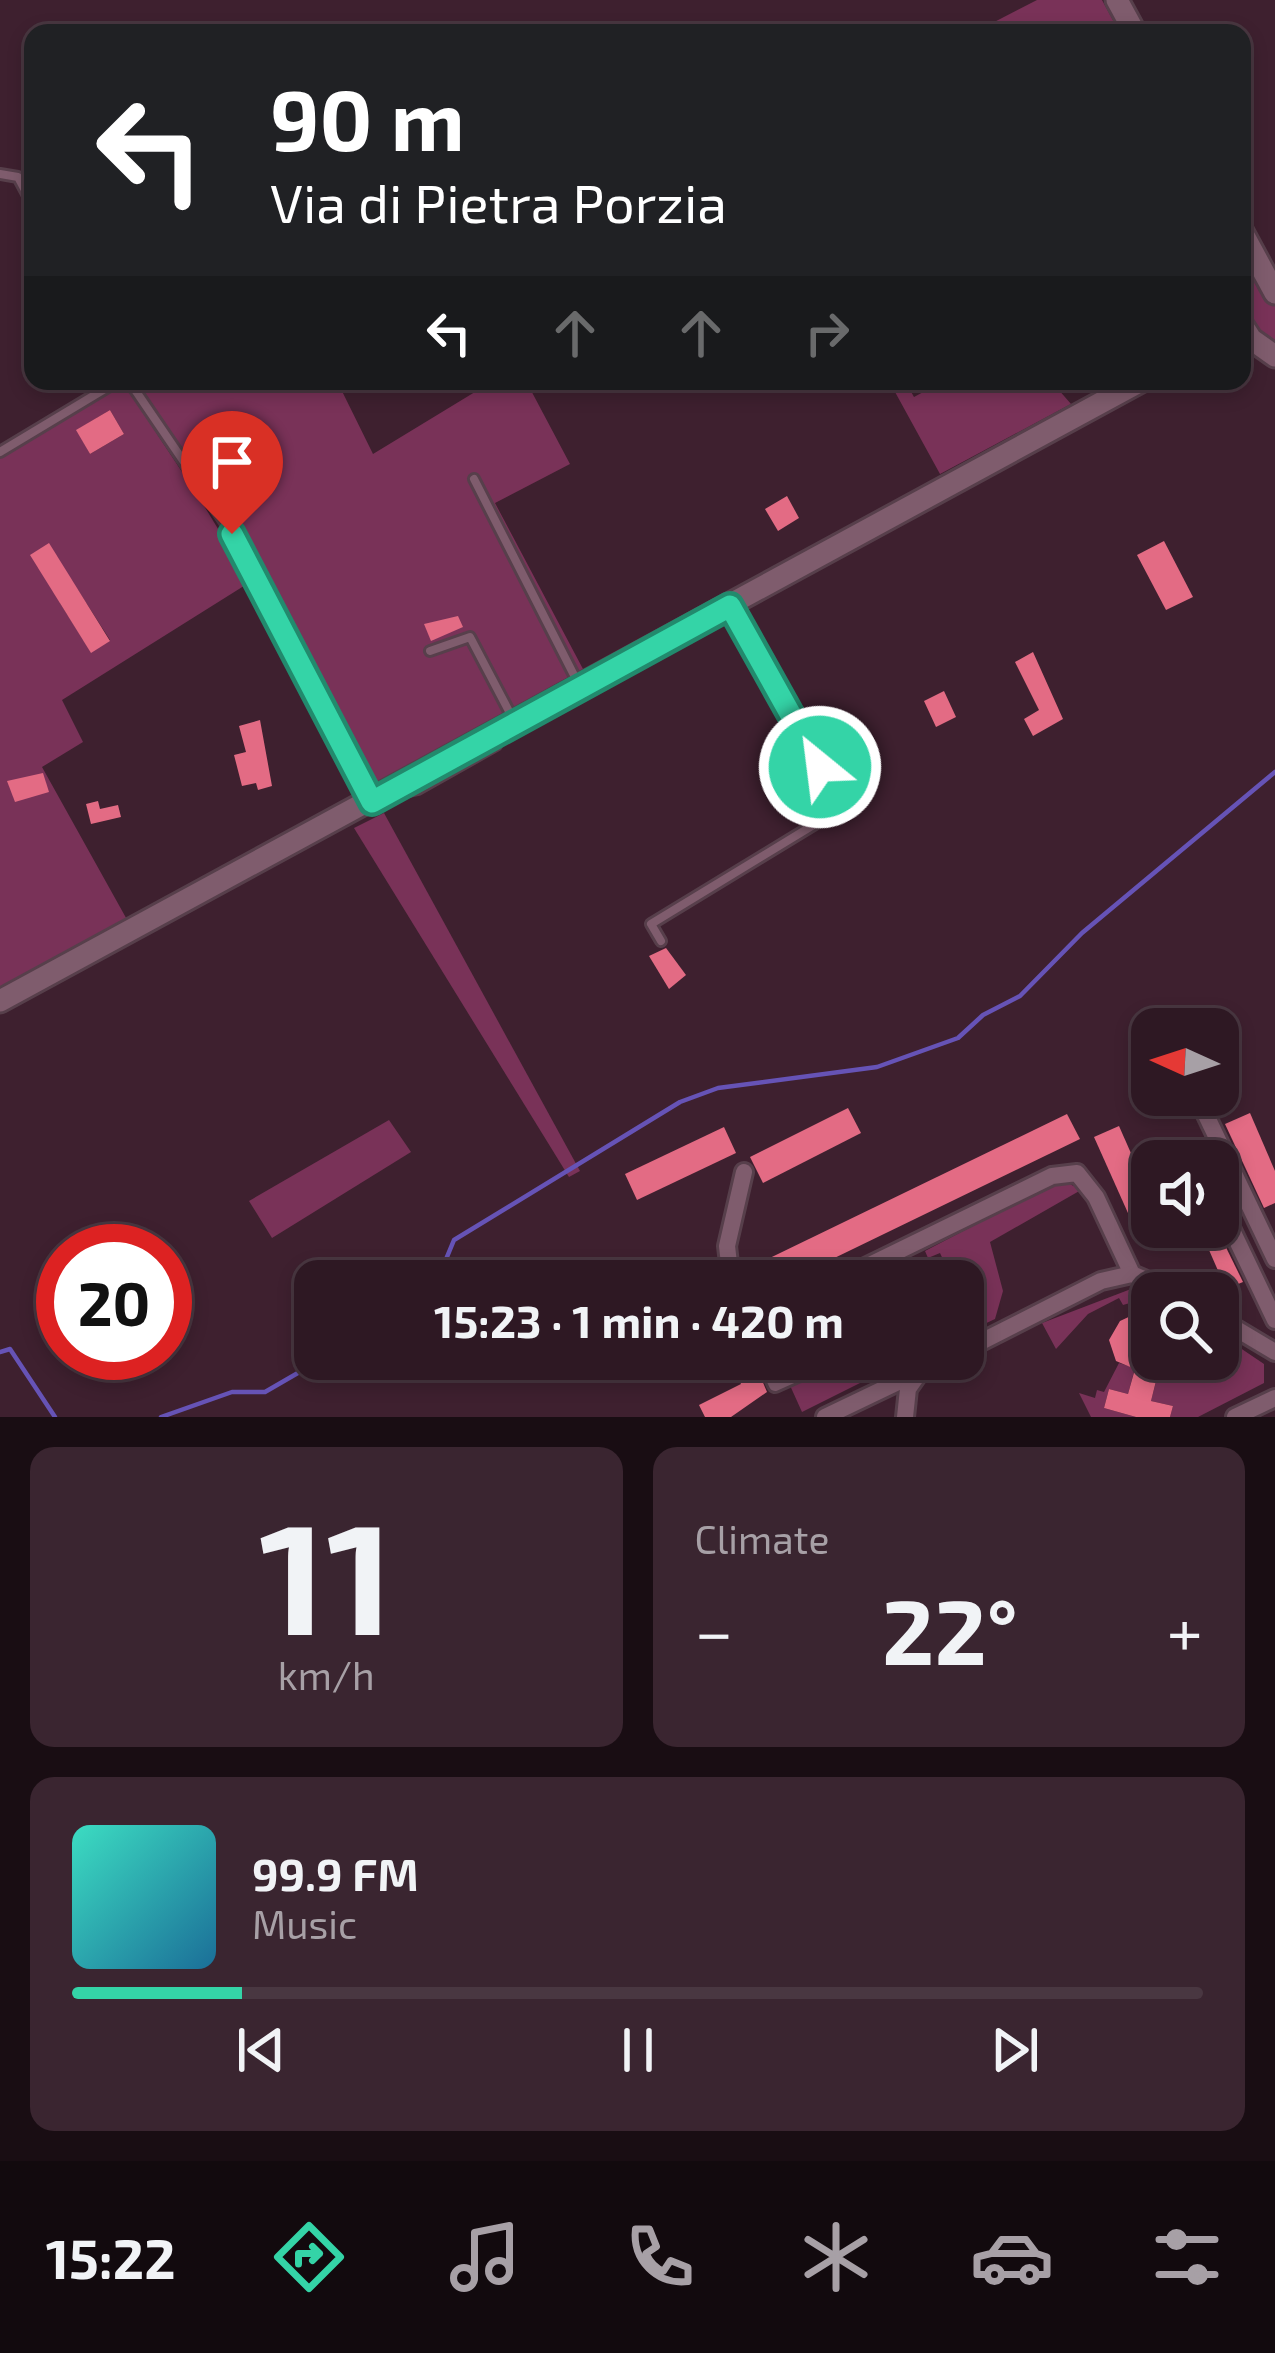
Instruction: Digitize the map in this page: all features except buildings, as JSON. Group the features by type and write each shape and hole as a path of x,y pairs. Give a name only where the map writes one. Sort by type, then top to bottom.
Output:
{"street":[{"path":"1252,270 1275,293"},
{"path":"0,1001 1125,390"},
{"path":"1206,1116 1275,1259"},
{"path":"729,1260 727,1246 744,1172"},
{"path":"880,1260 1052,1176 1077,1173 1096,1196 1131,1272"},
{"path":"1239,1245 1275,1320"},
{"path":"984,1340 1101,1281 1131,1274"},
{"path":"1239,1332 1274,1354"},
{"path":"825,1417 901,1380"},
{"path":"905,1417 908,1389 914,1380"},
{"path":"1235,1417 1271,1396"}],"lane":[{"path":"0,174 17,177 24,190"},
{"path":"0,452 103,390"},
{"path":"135,390 232,534 377,799"},
{"path":"474,479 581,688"},
{"path":"661,941 651,924 843,807 730,606"},
{"path":"430,651 470,637 509,727"}],"shaded area":[{"path":"1037,0 1102,0 1115,24 990,24"},
{"path":"1257,273 1275,300 1275,342 1259,330 1251,315 1251,276"},
{"path":"112,390 126,390 192,487 247,584 62,700 83,742 42,767 130,925 0,995 0,456","holes":["110,410 124,434 90,454 77,430","78,590 110,640 91,652 60,603"]},
{"path":"142,390 341,390 373,454 478,390 531,390 570,464 495,503 583,669 371,787 238,532"},
{"path":"894,390 910,390 914,397 927,390 1059,390 1071,404 940,474"},
{"path":"384,813 580,1171 569,1177 354,828"},
{"path":"389,1120 411,1152 272,1238 249,1201"},
{"path":"1068,1183 1081,1190 990,1242 1003,1291 995,1319 984,1324 984,1260 943,1260 940,1253 928,1258 925,1251 1051,1185"},
{"path":"1131,1289 1131,1305 1123,1305 1119,1298 1088,1314 1056,1349 1042,1323"},
{"path":"1239,1347 1264,1364 1264,1383 1198,1417 1170,1417 1173,1406 1151,1401 1156,1380 1239,1380"},
{"path":"1119,1363 1131,1367 1128,1394 1109,1389 1104,1408 1136,1417 1091,1417 1079,1393 1095,1398 1097,1390 1104,1392"},
{"path":"790,1380 866,1380 802,1412"}],"waterway":[{"path":"446,1260 454,1240 680,1102 718,1088 877,1067 958,1038 983,1015 1020,996 1082,933 1275,772"},
{"path":"0,1352 10,1349 55,1417"},
{"path":"161,1417 232,1392 265,1392 294,1375"}],"route":[{"path":"232,534 372,802 730,606 820,767"}]}
